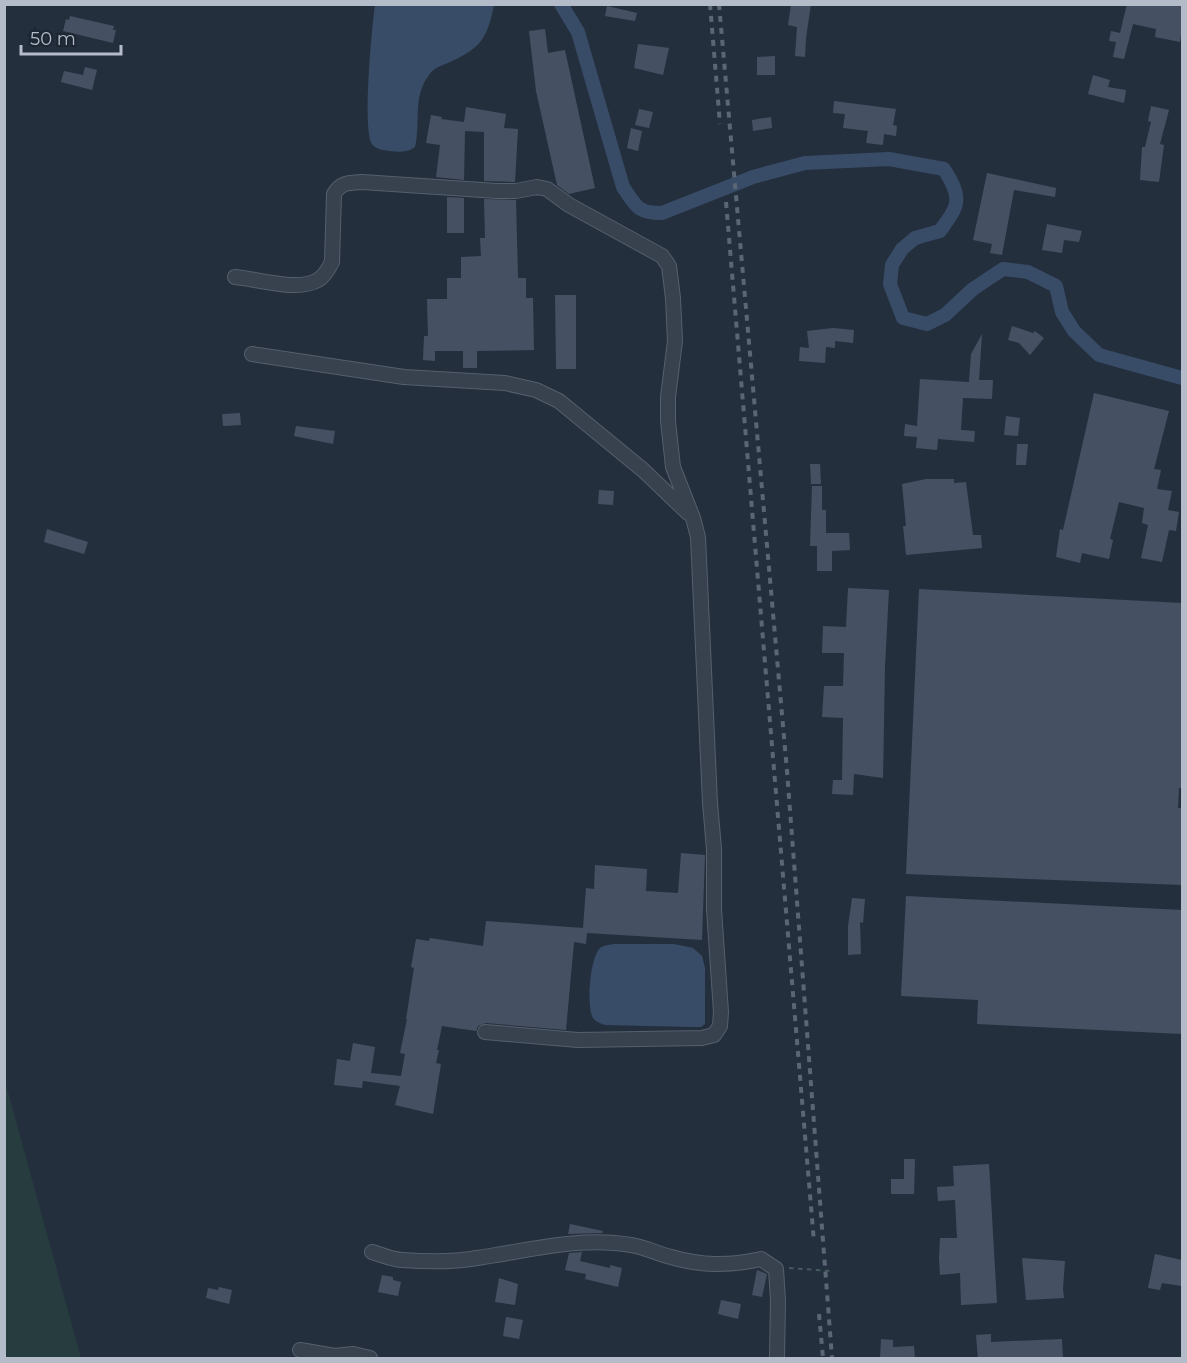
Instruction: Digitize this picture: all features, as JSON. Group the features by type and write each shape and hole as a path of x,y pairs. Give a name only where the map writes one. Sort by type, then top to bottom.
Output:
{"street":[{"path":"235,277 300,285 318,281 327,272 332,262 334,194 339,186 346,183 497,191 516,191 537,187 552,192 569,205 662,256 669,266 674,298 675,340 668,397 668,421 673,467 698,537 714,849 714,909 720,1026 714,1035 702,1038 578,1040 485,1032"},
{"path":"252,354 404,377 505,382 536,390 559,401 643,470 693,518"},
{"path":"372,1252 401,1260 452,1260 567,1244 607,1244 632,1245 672,1258 705,1265 735,1264 761,1259 776,1269 777,1359"},
{"path":"300,1350 336,1356 353,1354 370,1359"}],"path":[{"path":"776,1269 831,1271"}],"green space":[{"path":"5,1081 81,1358 5,1358"}],"water":[{"path":"375,5 494,5 481,41 459,58 435,69 424,83 420,92 415,147 406,151 377,148 373,146 369,135 369,78"},
{"path":"614,944 674,944 693,948 702,956 705,968 705,1024 701,1027 605,1025 595,1020 590,1003 590,982 594,961 600,948"}],"building":[{"path":"791,4 811,4 805,57 795,56 797,27 788,25"},
{"path":"1127,4 1182,4 1180,42 1155,37 1156,29 1133,24 1124,59 1113,57 1116,42 1109,41 1111,31 1120,33"},
{"path":"607,6 637,13 635,21 605,16"},
{"path":"70,16 114,26 113,30 116,30 113,43 63,31 66,19 69,20"},
{"path":"545,29 548,53 565,50 595,188 569,194 557,185 536,91 529,31"},
{"path":"638,44 669,48 663,75 634,68"},
{"path":"775,56 775,75 757,75 757,57"},
{"path":"85,67 97,70 92,90 61,82 64,71 83,75"},
{"path":"1093,75 1110,80 1108,87 1126,90 1124,103 1088,94"},
{"path":"834,101 896,109 893,125 897,126 896,136 884,134 883,145 866,143 868,131 843,128 845,114 833,113"},
{"path":"1151,106 1169,110 1160,144 1164,145 1159,182 1140,180 1142,147 1145,147 1151,122 1148,121"},
{"path":"466,107 506,114 504,128 518,129 515,182 484,181 484,132 465,131 464,180 436,177 440,145 426,143 431,115 442,117 441,119 464,122"},
{"path":"639,109 653,112 649,128 635,125"},
{"path":"771,117 772,128 753,131 752,120"},
{"path":"631,128 642,131 638,151 627,148"},
{"path":"987,173 1056,188 1055,197 1014,190 1002,255 990,253 992,244 973,240"},
{"path":"447,197 464,198 464,233 447,233"},
{"path":"484,199 516,200 518,278 526,278 526,298 533,298 534,350 477,351 477,368 463,368 463,351 435,351 435,361 423,360 424,336 428,336 427,299 447,299 447,278 461,278 461,257 481,256 480,238 485,238"},
{"path":"1047,224 1082,231 1079,242 1064,240 1062,253 1042,250"},
{"path":"555,295 576,295 576,369 556,369"},
{"path":"1012,326 1033,333 1035,331 1044,338 1030,355 1019,343 1008,340"},
{"path":"833,328 854,330 853,343 835,341 835,348 826,347 825,363 799,361 800,347 809,348 807,331"},
{"path":"982,334 979,380 993,380 992,399 963,398 961,430 975,431 974,442 938,439 937,450 916,448 917,437 904,436 905,424 917,426 920,379 969,382 971,354"},
{"path":"1094,393 1169,411 1154,469 1161,470 1157,489 1172,491 1168,510 1179,512 1176,531 1169,530 1162,562 1141,558 1148,525 1142,523 1144,508 1119,502 1110,539 1113,540 1109,559 1082,553 1080,563 1056,557 1060,529 1063,530"},
{"path":"240,413 241,425 223,426 222,414"},
{"path":"1006,416 1020,418 1018,436 1004,435"},
{"path":"296,426 335,431 333,444 294,436"},
{"path":"1017,444 1028,444 1026,465 1016,465"},
{"path":"810,464 820,464 821,484 811,484"},
{"path":"926,479 954,479 954,483 966,482 973,535 981,535 982,548 906,555 902,484"},
{"path":"812,486 822,486 822,510 826,510 826,533 849,533 850,550 832,551 832,571 817,571 817,546 810,546"},
{"path":"599,490 614,491 613,505 598,504"},
{"path":"47,529 88,542 84,554 44,542"},
{"path":"848,588 889,590 883,778 854,774 853,795 832,794 833,780 842,780 843,718 822,717 824,686 843,686 844,653 822,653 823,626 846,627"},
{"path":"919,589 1182,603 1182,788 1179,788 1178,808 1182,808 1182,885 906,874"},
{"path":"681,853 705,855 702,940 587,933 586,944 574,942 566,1030 486,1023 478,1026 476,1031 442,1026 436,1063 441,1064 433,1114 395,1105 400,1086 363,1081 362,1088 334,1085 337,1059 350,1061 353,1043 375,1047 371,1073 401,1076 405,1054 400,1053 407,1019 414,968 411,967 416,939 429,941 430,938 483,946 486,921 583,928 586,888 594,889 595,865 647,869 646,891 678,893"},
{"path":"906,896 1182,910 1182,1034 977,1024 978,1000 901,996"},
{"path":"852,898 865,899 863,923 860,922 861,954 848,955 848,926"},
{"path":"904,1159 915,1159 914,1194 891,1194 891,1179 904,1179"},
{"path":"989,1164 997,1303 961,1305 960,1273 940,1275 939,1258 940,1238 957,1238 955,1200 938,1201 937,1187 954,1186 953,1166"},
{"path":"570,1224 603,1231 602,1233 568,1234"},
{"path":"582,1252 580,1261 610,1268 610,1265 622,1268 618,1287 585,1279 586,1274 565,1270 569,1253"},
{"path":"1155,1254 1182,1260 1182,1286 1162,1283 1160,1290 1148,1288"},
{"path":"1022,1258 1065,1261 1064,1298 1026,1300"},
{"path":"757,1270 767,1274 762,1297 752,1295"},
{"path":"382,1275 393,1277 393,1280 401,1282 398,1296 378,1292"},
{"path":"499,1278 518,1284 515,1305 495,1302"},
{"path":"219,1287 232,1290 229,1304 206,1298 208,1288 218,1290"},
{"path":"721,1300 741,1304 738,1319 718,1314"},
{"path":"506,1317 523,1320 519,1339 503,1336"},
{"path":"991,1334 991,1342 1062,1339 1063,1359 978,1359 976,1335"},
{"path":"881,1339 893,1340 893,1347 914,1346 915,1359 880,1359"}],"waterway":[{"path":"561,4 578,32 623,187 634,204 642,210 662,213 753,177 805,163 889,159 944,169 956,195 955,208 940,231 915,238 902,249 892,265 890,284 903,318 927,324 945,315 973,289 1003,269 1028,272 1056,286 1062,312 1074,331 1099,355 1182,378"}],"railway":[{"path":"710,4 720,124"},
{"path":"719,4 787,771 832,1358"},
{"path":"726,202 814,1242"},
{"path":"819,1314 823,1358"}]}
